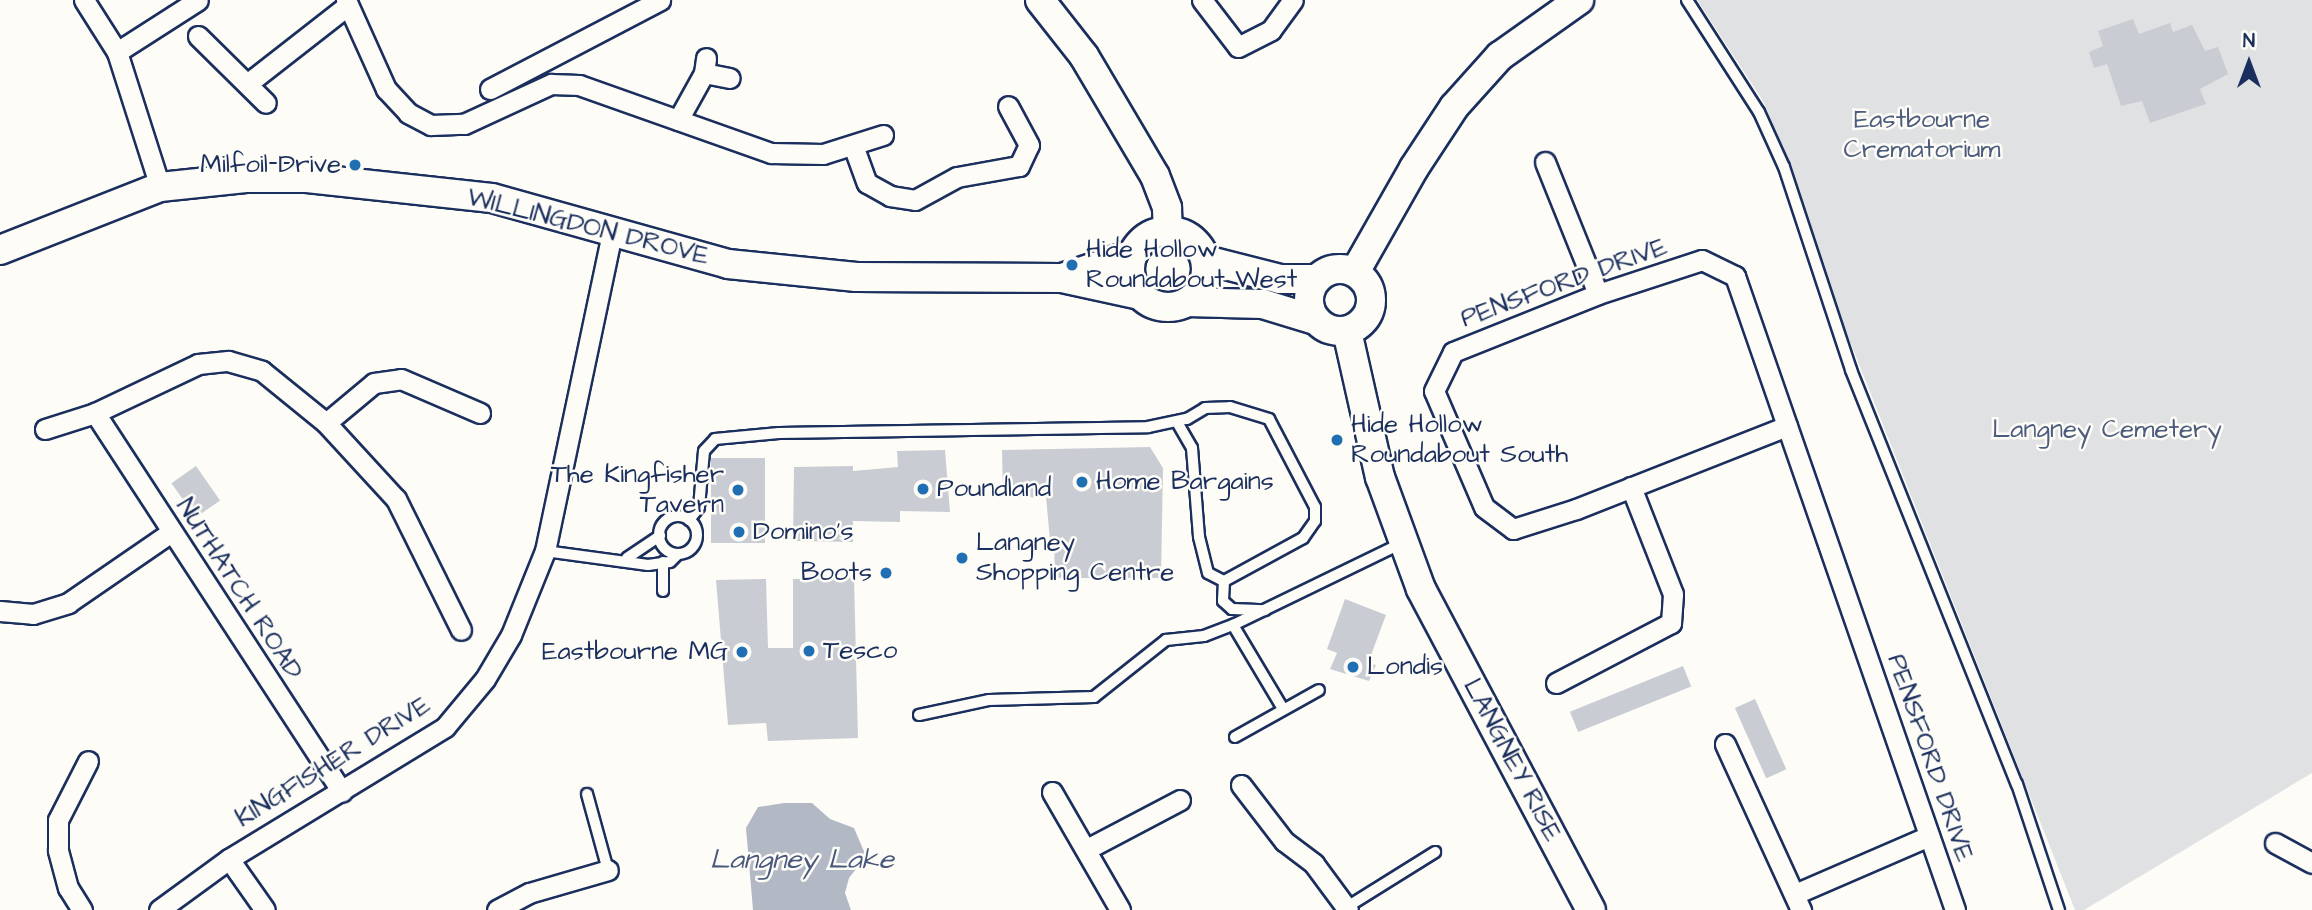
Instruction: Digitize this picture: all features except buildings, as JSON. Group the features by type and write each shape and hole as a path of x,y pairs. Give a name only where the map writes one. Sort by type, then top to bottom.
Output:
{"main road":[{"path":"1040,0 1084,56 1155,176 1167,208 1168,231"},
{"path":"1356,272 1413,168 1454,107 1500,56 1564,6"},
{"name":"WILLINGDON DROVE","path":"0,250 160,187 246,178 378,183 492,198 613,228 728,264 856,277 1062,278 1140,295"},
{"path":"1168,231 1188,236 1206,260 1280,279 1316,279 1335,269 1356,272 1370,288 1372,299 1365,320 1347,331 1330,330 1315,320 1263,304 1188,302 1163,307 1140,295 1131,275 1133,254 1147,237 1168,231"},
{"name":"WILLINGDON DROVE","path":"1062,278 1133,254"},
{"path":"1188,302 1203,284 1206,260"},
{"path":"1315,320 1308,299 1316,279"},
{"name":"LANGNEY RISE","path":"1347,331 1380,477 1421,589 1591,910"}],"street":[{"path":"84,0 117,52 160,187"},
{"path":"117,52 198,0"},
{"path":"490,89 660,0"},
{"path":"1202,0 1238,47 1271,30 1293,0"},
{"path":"247,84 347,2 386,89 408,113 431,125 464,124 551,84 579,85 771,152 823,154 854,148 883,135"},
{"path":"198,36 266,103"},
{"path":"678,120 705,65 730,78"},
{"path":"854,148 867,183 890,197 915,200 957,177 1019,166 1029,145 1008,106"},
{"path":"1545,162 1598,294"},
{"name":"KINGFISHER DRIVE","path":"159,910 229,859 445,727 485,679 511,635 545,551 613,228"},
{"name":"PENSFORD DRIVE","path":"1787,426 1631,487 1513,529 1484,507 1434,391 1452,352 1598,294 1702,260 1735,275 1955,910"},
{"path":"44,429 95,413 198,364 229,361 262,371 326,423 396,499 461,629"},
{"path":"326,423 374,383 401,379 480,413"},
{"name":"NUTHATCH ROAD","path":"95,413 170,533 342,792"},
{"path":"1556,683 1671,623 1673,594 1631,487"},
{"path":"0,611 33,614 68,603 170,533"},
{"path":"1725,744 1798,902 1929,836"},
{"path":"82,910 68,888 58,850 58,820 88,761"},
{"path":"1241,785 1284,841 1314,864 1348,909"},
{"path":"1052,792 1120,910"},
{"path":"1087,849 1180,800"},
{"path":"2275,843 2312,863"},
{"path":"229,859 265,910"},
{"path":"497,910 529,893 608,870"}],"lane":[{"path":"1687,0 1759,112 1784,167 1851,370 2017,784 2059,910"},
{"path":"689,520 699,507 704,451 715,439 779,433 1148,427 1177,422 1214,406 1252,411 1269,419 1311,492 1315,521 1303,538 1224,581"},
{"path":"1177,422 1192,448 1199,537 1208,573 1224,581"},
{"path":"545,551 587,558 627,558 648,565 663,562 690,550 697,541 689,520 678,516 667,520 660,536 627,558"},
{"path":"660,536 666,550 678,554"},
{"path":"919,715 989,700 1094,698 1166,640 1204,636 1233,625 1403,542"},
{"path":"663,562 663,591"},
{"path":"1224,581 1223,601 1232,609 1265,610"},
{"path":"1233,625 1283,709"},
{"path":"1236,737 1319,690"},
{"path":"587,794 608,870"},
{"path":"1348,909 1435,852"}],"green space":[{"name":"Langney Cemetery","path":"1697,0 2312,0 2312,773 2084,910 2075,910 1836,306 1793,170 1763,101"}],"water":[{"name":"Langney Lake","path":"812,803 830,819 854,828 866,856 849,878 845,893 851,910 753,910 746,828 758,807"}],"place":[{"name":"Milfoil Drive","path":"355,165"},
{"name":"Hide Hollow Roundabout West","path":"1072,265"},
{"name":"Hide Hollow Roundabout South","path":"1337,440"},
{"name":"Home Bargains","path":"1082,482"},
{"name":"Poundland","path":"923,489"},
{"name":"The Kingfisher Tavern","path":"738,490"},
{"name":"Domino's","path":"739,532"},
{"name":"Langney Shopping Centre","path":"962,558"},
{"name":"Boots","path":"886,573"},
{"name":"Tesco","path":"809,651"},
{"name":"Eastbourne MG","path":"742,652"},
{"name":"Londis","path":"1353,667"}],"park label":[{"name":"Eastbourne Crematorium","path":"1922,135"}]}
